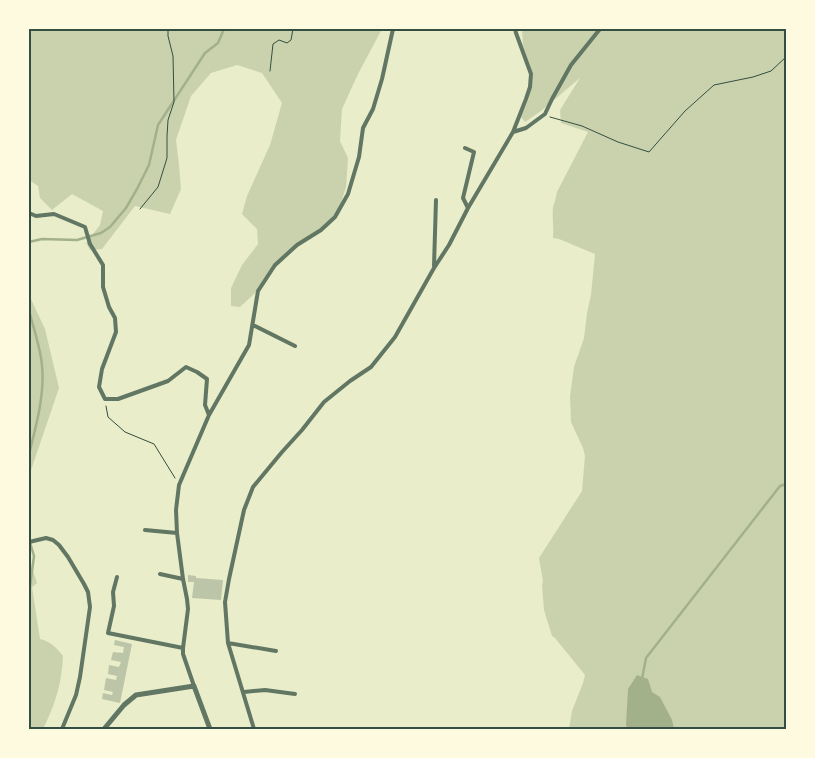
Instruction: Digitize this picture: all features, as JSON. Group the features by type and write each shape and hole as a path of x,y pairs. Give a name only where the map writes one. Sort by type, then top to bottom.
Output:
{"street":[{"path":"210,729 194,686 183,648 188,609 177,534 176,510 179,485 209,415 249,345 258,291 275,265 297,245 321,230 335,217 348,194 359,157 363,128 373,108 393,29"},
{"path":"254,729 228,643 225,602 244,510 254,487 324,402 371,367 395,337 513,132 530,87 532,74 515,29"},
{"path":"513,132 526,128 545,114 571,66 600,29"},
{"path":"465,148 474,152 463,198 468,208"},
{"path":"434,268 436,200"},
{"path":"29,213 36,216 54,214 85,227 90,242 103,265 103,287 109,307 115,318 116,332 102,369 100,387 106,399 118,400 168,380 186,367 207,378 206,405 209,415"},
{"path":"253,325 295,346"},
{"path":"145,530 177,534"},
{"path":"29,542 46,538 53,540 59,545 88,592 90,607 76,695 62,729"},
{"path":"160,574 183,579"},
{"path":"117,577 113,592 114,606 108,633 183,648"},
{"path":"228,643 276,651"},
{"path":"104,729 136,694 194,686"},
{"path":"244,692 265,690 295,694"}],"path":[{"path":"29,34 30,29"},
{"path":"140,209 158,187 167,158 168,120 174,102 173,56 168,29"},
{"path":"270,71 273,44 279,40 287,43 291,40 293,29"},
{"path":"545,114 649,152 685,111 714,86 771,72 786,57"},
{"path":"106,399 108,417 125,432 154,444 179,485"}],"shaded area":[{"path":"29,29 382,29 342,109 340,141 348,158 346,187 339,209 326,225 297,247 273,270 254,294 240,307 231,306 231,288 242,265 258,244 257,229 242,214 247,196 270,145 282,103 262,73 237,65 211,73 191,96 176,140 181,189 170,214 135,206 102,249 90,250 86,243 100,225 103,211 72,194 52,210 40,198 38,186 29,180"},
{"path":"522,29 786,29 786,729 569,729 572,711 585,675 552,636 544,610 543,581 539,558 582,491 585,456 571,422 570,396 574,367 584,338 595,254 553,238 553,208 557,192 588,132 561,123 560,110 580,78 525,122 521,117 529,98 533,75 523,45"},
{"path":"29,295 45,329 59,388 29,476"},
{"path":"29,559 37,583 32,587 40,639 53,645 63,656 57,694 43,729 29,729"},
{"path":"637,675 648,679 652,692 660,697 672,720 674,729 627,729 628,689"}],"building":[{"path":"188,575 196,576 196,578 223,580 221,600 192,598 194,582 188,582"},
{"path":"115,640 132,644 120,703 102,699 103,693 112,695 113,692 104,690 106,678 116,680 117,676 108,674 109,665 119,667 121,662 111,660 113,652 123,653 124,647 114,645"}],"waterway":[{"path":"29,242 42,239 77,240 101,233 110,227 126,208 149,165 158,125 205,53 218,43 224,29"},
{"path":"29,310 40,352 43,376 39,410 29,454"},
{"path":"642,679 646,658 780,486 786,484"},
{"path":"29,539 34,556 29,594"}]}
